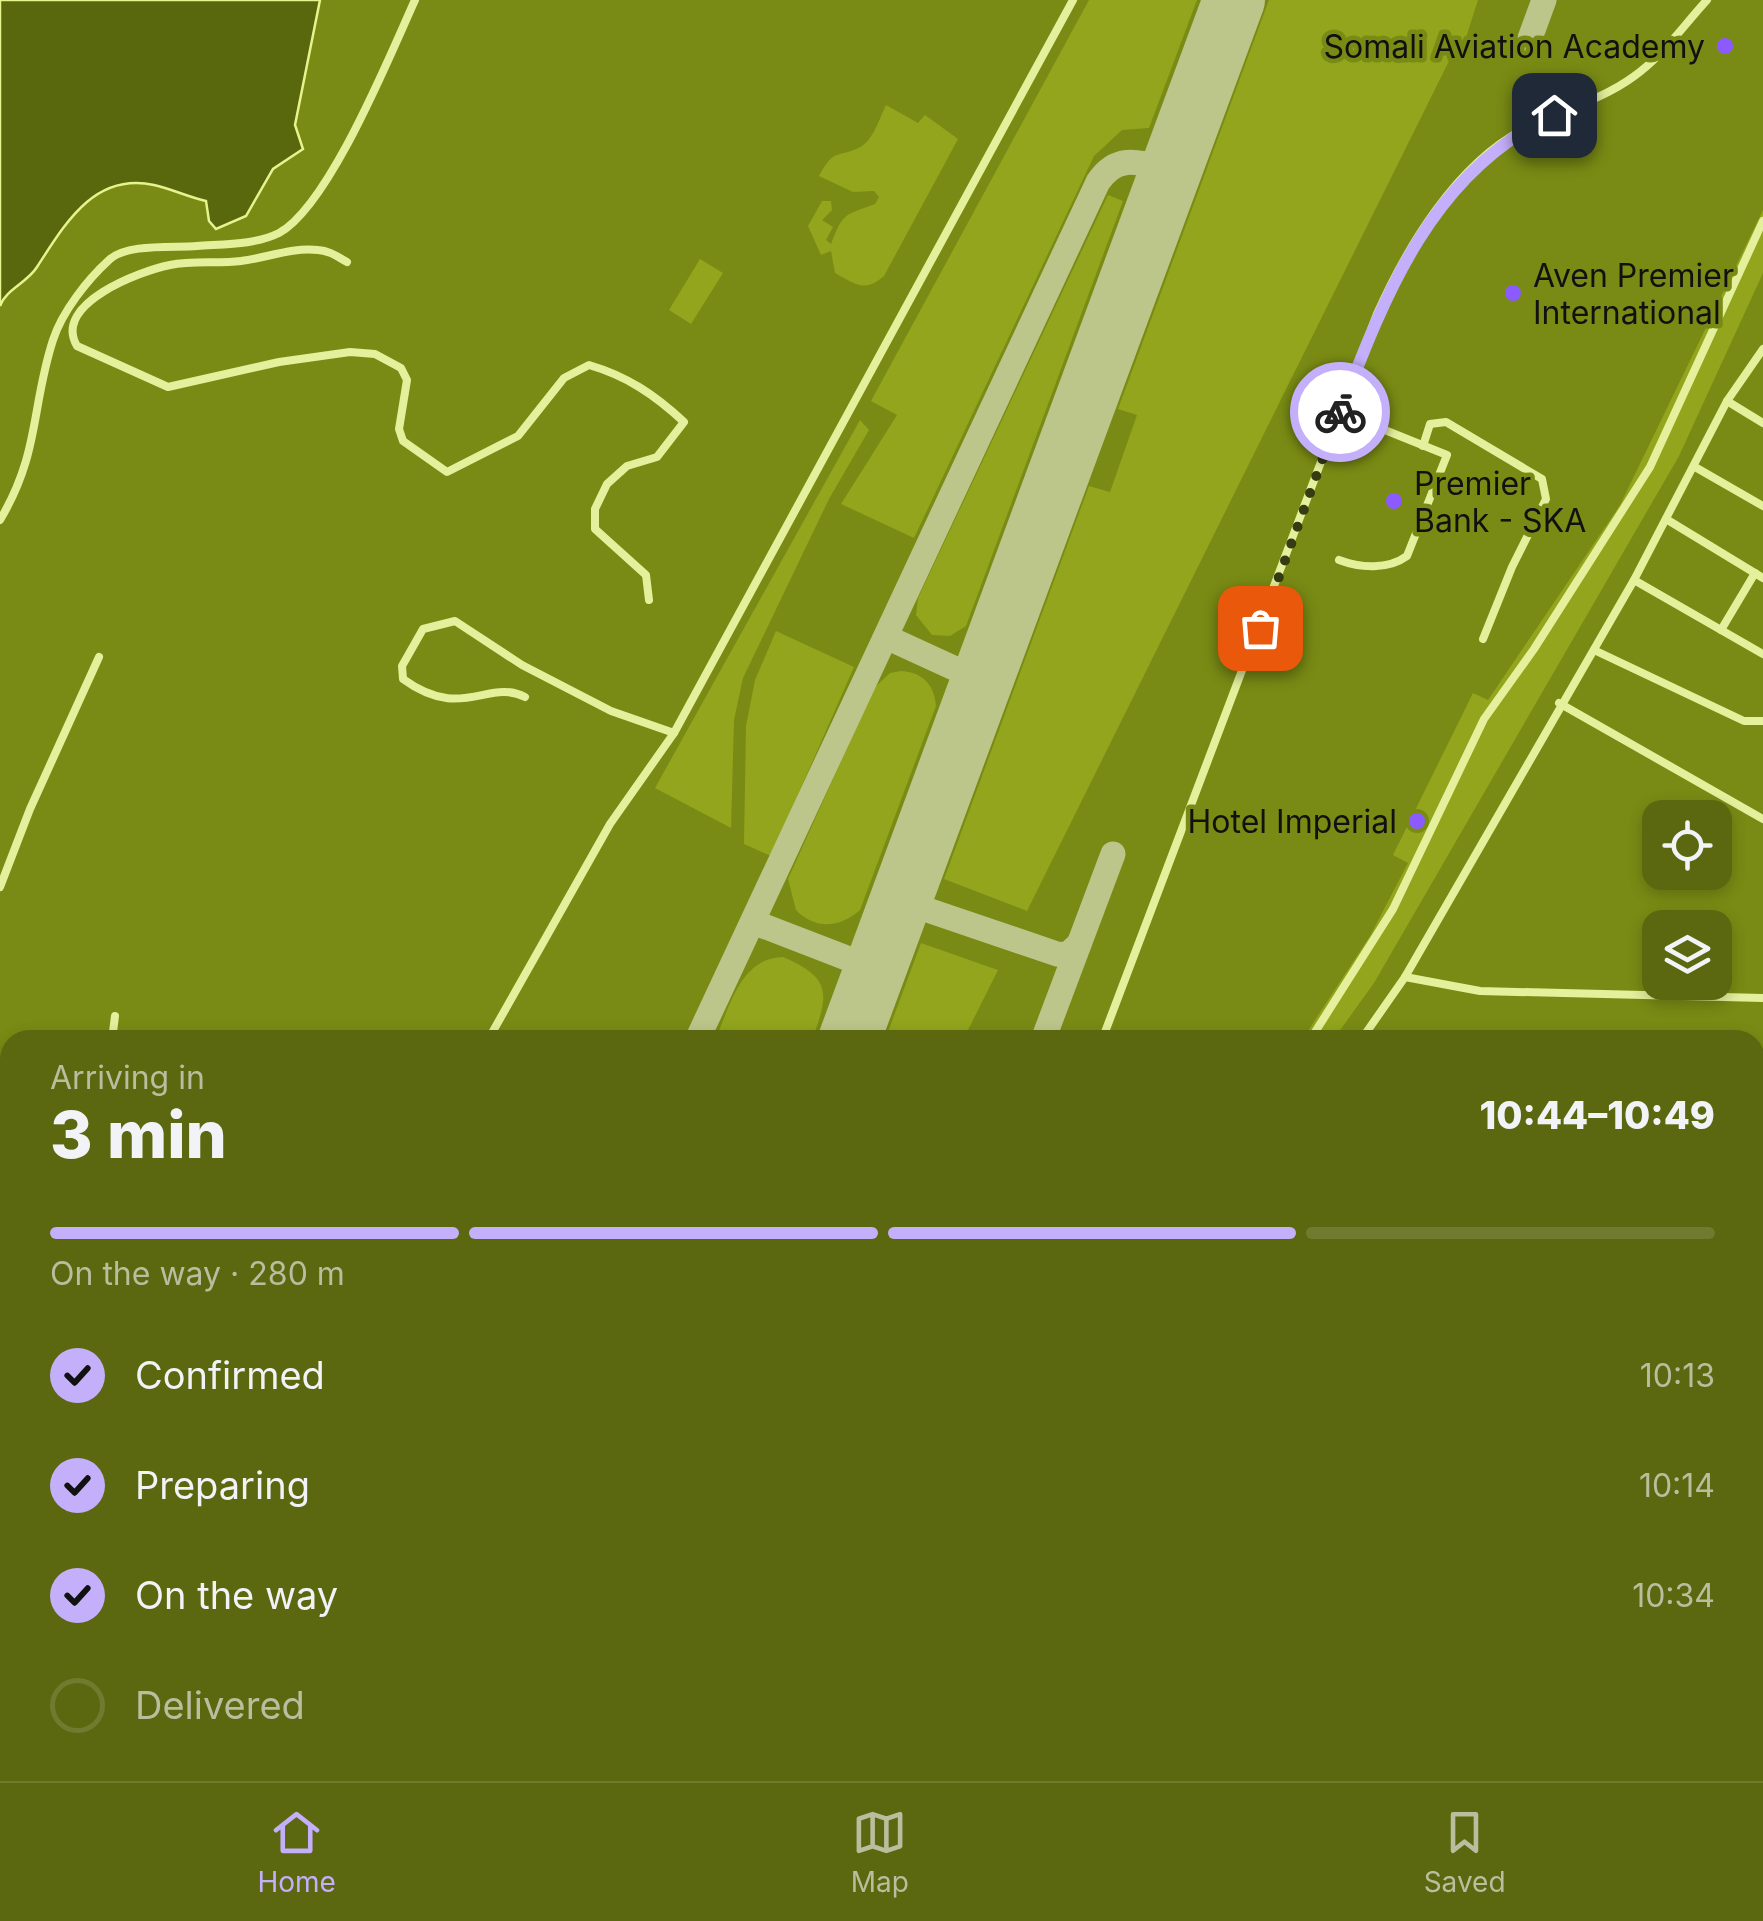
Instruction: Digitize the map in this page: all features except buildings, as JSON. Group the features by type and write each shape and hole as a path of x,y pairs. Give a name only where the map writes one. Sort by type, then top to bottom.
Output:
{"street":[{"path":"0,520 19,488 36,435 53,339 67,312 104,264 122,252 253,240 292,224 325,184 415,0"},
{"path":"494,1030 610,824 674,733 1073,0"},
{"path":"1106,1030 1392,282 1426,226 1476,166 1523,130 1630,80 1660,54 1708,0"},
{"path":"1316,1030 1393,909 1484,718 1553,621 1650,468 1763,221"},
{"path":"346,262 333,252 305,250 240,261 171,265 114,284 86,305 71,337 76,346 168,387 264,364 350,352 375,354 401,368 407,380 398,429 403,441 448,472 518,436 564,378 590,365 616,372 657,396 684,422 656,457 627,466 607,484 595,508 595,528 646,575 650,600"},
{"path":"1368,1030 1404,977 1634,580 1727,401 1759,362 1763,349"},
{"path":"1727,401 1763,424"},
{"path":"1339,560 1356,567 1381,565 1398,562 1409,553 1447,456 1340,412"},
{"path":"1423,446 1430,424 1446,422 1542,479 1546,499 1512,567 1484,638"},
{"path":"1695,466 1763,506"},
{"path":"1666,518 1759,575 1721,630"},
{"path":"1634,580 1762,651"},
{"path":"526,696 508,692 452,701 426,696 403,680 402,666 422,629 455,621 522,664 611,711 674,733"},
{"path":"1594,650 1744,721 1763,720"},
{"path":"0,887 30,809 99,657"},
{"path":"1559,704 1763,819"},
{"path":"1404,977 1480,991 1763,998"},
{"path":"113,1030 114,1016"}],"shaded area":[{"path":"0,0 320,0 295,125 303,149 273,169 246,216 216,229 209,221 206,201 161,187 133,183 98,194 71,219 33,273 0,306"},
{"path":"1089,0 1197,0 1149,128 1122,130 1094,156 914,538 841,504 897,415 871,401"},
{"path":"1269,0 1478,0 1462,50 1452,55 1027,911 944,879 1089,486 1110,492 1137,415 1118,409"},
{"path":"886,105 918,123 925,115 958,139 884,276 860,285 835,273 831,251 821,255 808,226 822,201 831,201 832,210 822,220 833,227 826,240 831,244 846,216 875,204 879,197 874,191 853,192 819,176 834,157 866,142"},
{"path":"1108,195 1123,201 966,626 950,636 932,635 916,615 918,598"},
{"path":"1763,210 1763,273 1679,456 1374,983 1340,1030 1309,1030 1370,936 1408,863 1393,855 1473,693 1488,700 1620,505"},
{"path":"700,259 723,273 691,324 669,310"},
{"path":"860,420 869,430 829,499 743,678 734,720 731,828 655,788"},
{"path":"776,631 854,667 771,856 744,844 746,726 755,680"},
{"path":"901,671 926,681 936,706 860,910 836,923 819,924 796,910 788,879 874,688 890,673"},
{"path":"921,943 998,970 968,1030 889,1030"},
{"path":"783,957 818,980 823,999 815,1030 719,1030 738,986 756,966"}],"taxiway":[{"path":"1529,41 1544,0"},
{"path":"702,1030 1098,182 1122,163 1171,171"},
{"path":"897,642 982,681"},
{"path":"1047,1030 1113,854"},
{"path":"901,901 1057,954 1067,955 1079,944"},
{"path":"753,922 875,969"}],"runway":[{"path":"853,1030 1234,0"}],"way so far":[{"path":"1260,628 1340,412"}],"place":[{"name":"Somali Aviation Academy","path":"1725,46"},
{"name":"Aven Premier International","path":"1513,293"},
{"name":"Premier Bank - SKA","path":"1394,501"},
{"name":"Hotel Imperial","path":"1417,821"}],"route":[{"path":"1340,412 1392,282 1426,226 1492,151 1554,115"}]}
